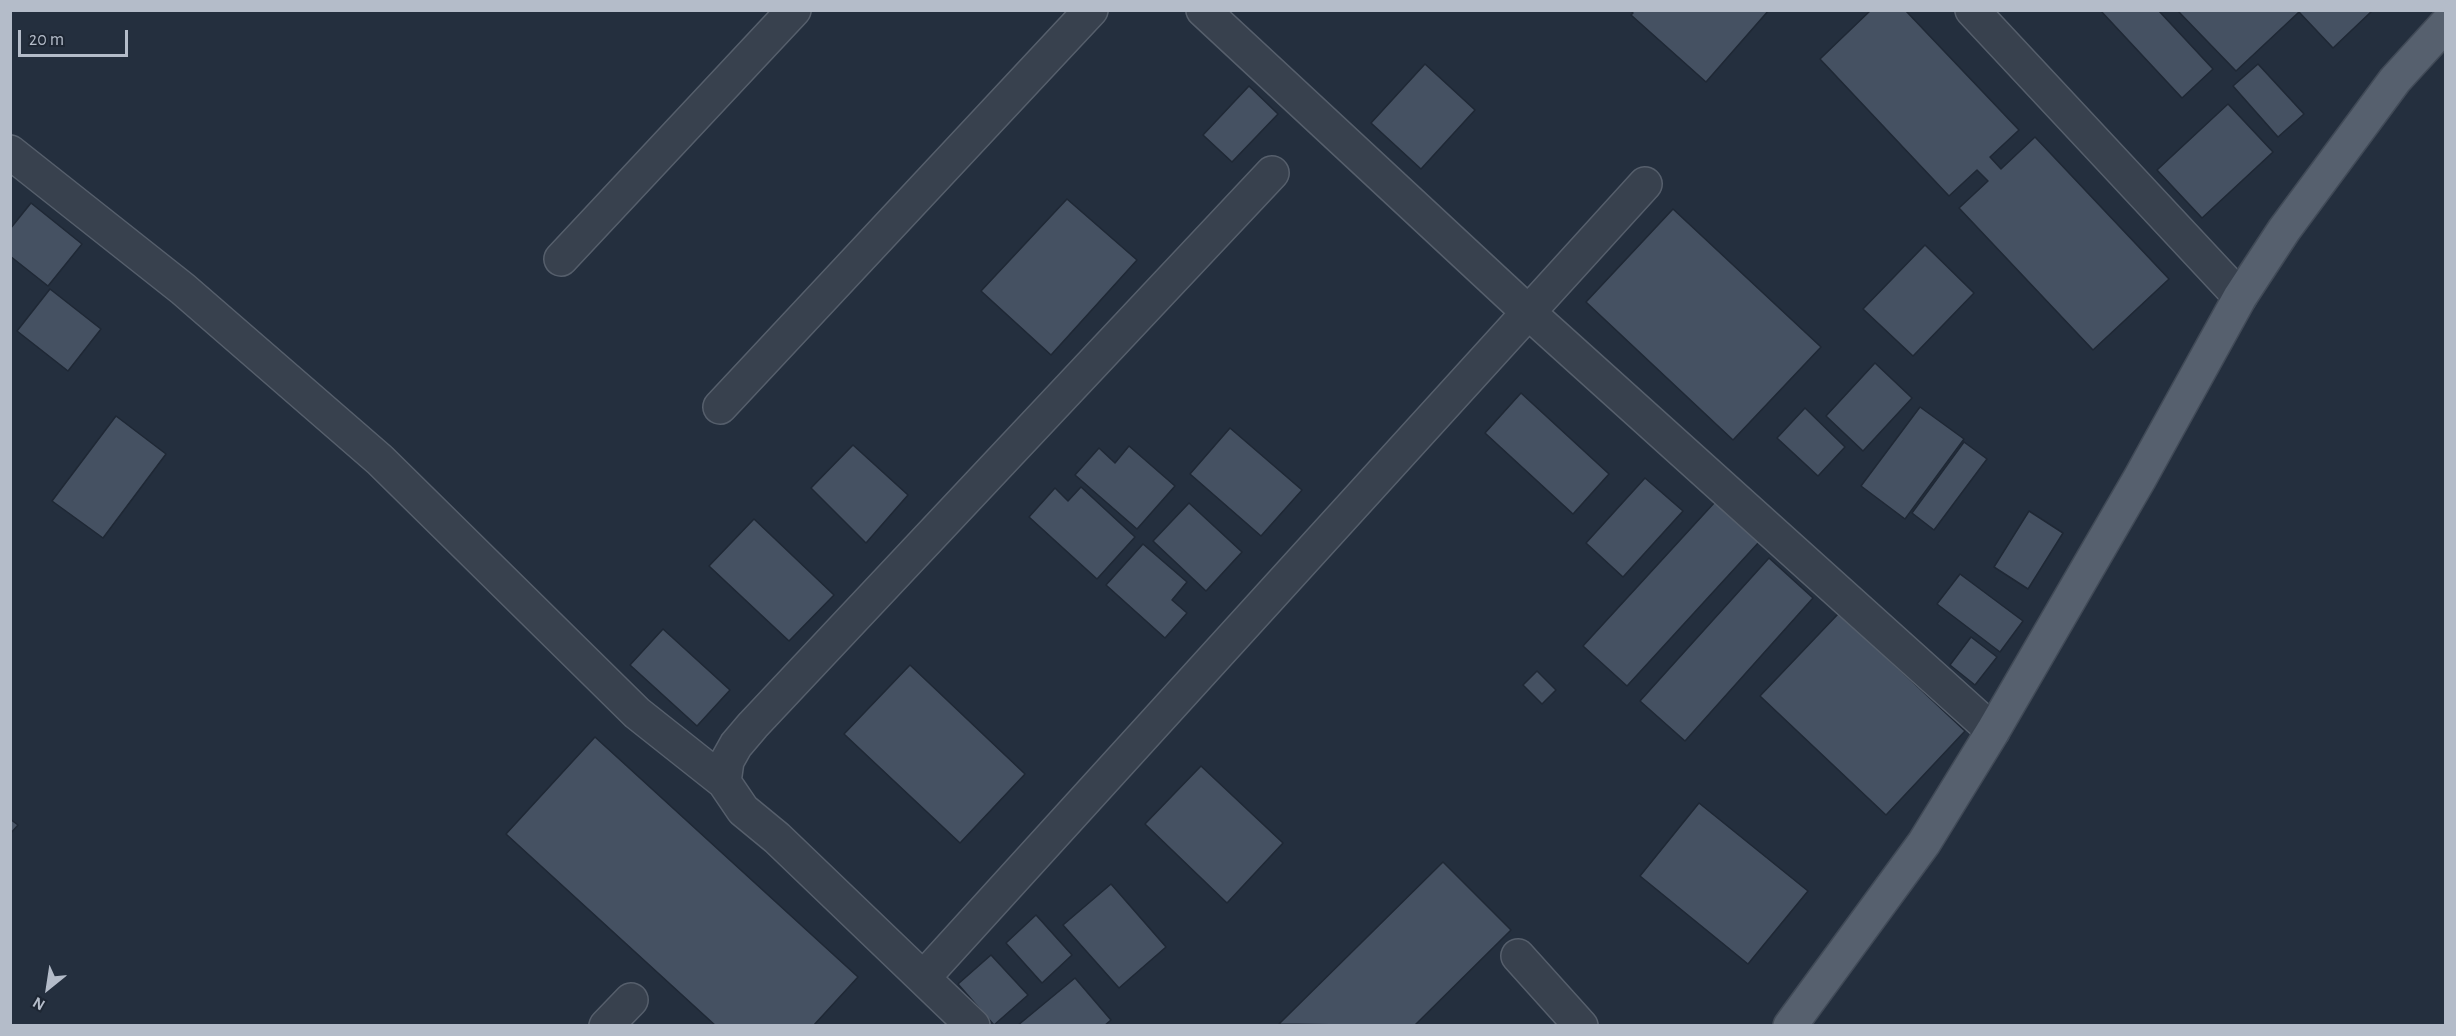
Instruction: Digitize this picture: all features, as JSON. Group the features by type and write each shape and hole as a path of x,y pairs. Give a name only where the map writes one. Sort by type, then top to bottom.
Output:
{"main road":[{"path":"1790,1026 1924,843 1993,731 2140,478 2240,297 2284,230 2395,80 2445,24"}],"street":[{"path":"561,259 794,10"},
{"path":"720,407 1091,10"},
{"path":"1203,10 1528,312 1993,731"},
{"path":"1972,10 2240,297"},
{"path":"13,158 183,289 380,460 638,713 724,782 743,810 777,838 973,1026"},
{"path":"724,782 727,761 736,745 753,725 1272,173"},
{"path":"924,977 1645,184"},
{"path":"1518,956 1581,1026"},
{"path":"606,1026 631,1000"}],"building":[{"path":"1630,10 1769,10 1706,82 1631,15 1633,13"},
{"path":"1871,10 1905,10 2019,130 1990,157 2001,169 2035,137 2169,279 2093,350 1959,208 1988,181 1977,170 1949,196 1820,59"},
{"path":"2100,10 2158,10 2213,69 2182,98"},
{"path":"2177,10 2373,10 2333,48 2299,12 2236,71"},
{"path":"1425,64 1475,110 1421,169 1371,123"},
{"path":"2258,64 2304,114 2278,137 2233,86"},
{"path":"1249,86 1278,114 1232,162 1203,135"},
{"path":"2228,104 2273,152 2202,218 2157,170"},
{"path":"1067,199 1137,260 1051,355 981,291"},
{"path":"31,203 82,244 48,286 10,256 10,229"},
{"path":"1673,209 1821,347 1733,440 1586,302"},
{"path":"1925,245 1974,293 1913,356 1863,309"},
{"path":"50,289 101,329 68,371 17,331"},
{"path":"1875,363 1912,398 1863,451 1826,416"},
{"path":"1521,393 1609,474 1573,514 1485,433"},
{"path":"1920,407 1964,439 1905,519 1861,486"},
{"path":"1805,408 1845,447 1818,476 1777,438"},
{"path":"116,416 166,454 103,538 52,501"},
{"path":"1230,428 1302,490 1261,536 1190,474"},
{"path":"1964,442 1987,459 1934,530 1912,513"},
{"path":"853,445 908,495 866,543 811,488"},
{"path":"1129,446 1175,486 1137,529 1075,475 1099,448 1115,463"},
{"path":"1645,478 1683,511 1623,577 1586,543"},
{"path":"1081,487 1135,537 1097,579 1029,517 1055,488 1068,501"},
{"path":"1715,502 1759,542 1627,686 1583,646"},
{"path":"1189,503 1242,552 1206,591 1153,541"},
{"path":"2029,511 2063,533 2028,589 1994,567"},
{"path":"754,519 834,595 789,641 709,566"},
{"path":"1143,544 1187,582 1172,600 1187,613 1165,638 1106,585"},
{"path":"1769,558 1813,598 1685,741 1640,701"},
{"path":"1960,574 2023,621 2000,652 1937,604"},
{"path":"1839,613 1965,731 1886,815 1760,696"},
{"path":"663,629 730,690 697,726 630,665"},
{"path":"1971,637 1997,657 1975,685 1950,665"},
{"path":"910,665 1025,774 960,843 844,734"},
{"path":"1537,671 1556,690 1542,704 1523,685"},
{"path":"595,737 858,977 813,1026 716,1026 506,834"},
{"path":"1201,766 1283,843 1227,903 1145,824"},
{"path":"1699,803 1808,891 1748,964 1640,876"},
{"path":"10,819 18,825 10,834"},
{"path":"1443,862 1511,930 1414,1026 1279,1024"},
{"path":"1111,884 1166,947 1119,988 1063,925"},
{"path":"1036,915 1072,955 1042,983 1006,943"},
{"path":"991,955 1028,995 994,1025 958,984"},
{"path":"1075,978 1111,1020 1104,1026 1017,1026"}]}
